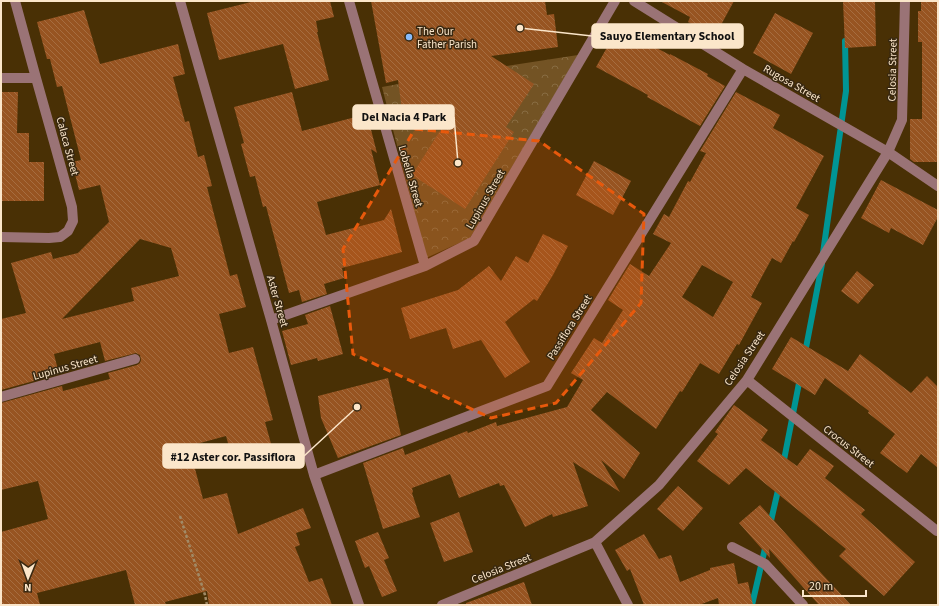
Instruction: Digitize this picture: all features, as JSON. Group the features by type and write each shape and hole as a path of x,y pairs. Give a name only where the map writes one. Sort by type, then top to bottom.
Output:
{"street":[{"name":"Calaca Street","path":"1,237 60,237 68,231 73,221 72,207 15,1"},
{"name":"Aster Street","path":"180,1 314,476 359,605"},
{"name":"Lobella Street","path":"349,1 425,266"},
{"name":"Lupinus Street","path":"271,320 425,266 474,242 615,1"},
{"name":"Rugosa Street","path":"634,1 743,69 888,152 938,186"},
{"name":"Celosia Street","path":"442,605 595,542 659,485 747,380 888,152 902,120 905,1"},
{"name":"Passiflora Street","path":"314,476 547,386 743,69"},
{"path":"1,78 36,78"},
{"name":"Lupinus Street","path":"1,397 135,359"},
{"name":"Crocus Street","path":"747,380 937,530"},
{"path":"595,542 628,605"},
{"path":"732,547 765,564 803,605"}],"path":[{"path":"180,516 207,605"}],"highlighted area":[{"path":"415,129 539,141 644,214 641,303 556,403 491,418 353,354 343,249"}],"green space":[{"path":"578,55 470,238 426,258 382,87"}],"building":[{"path":"255,1 330,1 334,17 316,21 317,32 329,80 295,89 283,44 219,60 207,13"},
{"path":"371,1 545,1 547,15 554,14 558,47 491,56 534,84 506,127 514,132 465,209 412,175 452,112 403,118 398,80 386,83"},
{"path":"660,1 734,1 715,36 688,22 690,17"},
{"path":"843,1 875,1 876,46 845,48"},
{"path":"921,1 938,1 938,162 914,162 910,159 910,119 922,119 922,42 918,42 918,11 921,11"},
{"path":"84,10 100,64 178,44 185,74 173,77 185,122 189,121 198,157 204,155 212,186 207,187 230,276 237,274 246,307 219,314 229,353 253,347 273,420 265,422 275,458 235,468 226,436 189,446 203,499 227,493 238,534 303,508 311,528 296,533 300,545 295,547 309,582 322,578 332,605 209,605 207,591 165,602 166,605 135,605 126,570 37,593 40,605 1,605 1,532 48,519 38,481 1,490 1,403 62,386 63,391 110,379 108,373 137,365 141,360 140,355 136,353 105,361 100,342 54,354 59,374 1,390 1,319 26,313 11,263 51,252 53,259 78,253 109,222 100,185 79,190 72,162 81,160 62,86 57,87 50,59 47,59 37,22","holes":["140,239 171,248 179,276 131,288 134,301 62,319"]},
{"path":"775,13 813,33 791,74 753,53"},
{"path":"618,28 708,74 707,76 725,86 700,126 647,97 648,95 596,67"},
{"path":"1,92 18,92 17,133 29,133 29,162 44,162 44,201 1,201"},
{"path":"292,92 302,131 367,114 377,153 371,149 380,185 317,202 326,235 384,220 391,209 402,252 342,268 344,278 324,284 327,294 302,302 299,290 289,293 266,206 263,207 255,176 250,177 241,144 244,143 234,107"},
{"path":"736,92 780,115 773,128 824,156 796,208 809,215 781,263 772,258 751,297 762,303 739,345 737,344 719,374 700,363 656,429 607,392 591,410 640,453 624,479 601,460 620,492 573,462 588,506 553,517 552,514 525,527 504,485 500,486 499,483 459,498 450,474 412,488 412,493 420,517 383,529 363,463 403,448 405,455 467,431 468,433 496,422 497,426 567,407 583,380 571,373 594,338 602,343 623,310 608,300 630,264 649,276 671,243 653,234 664,214 669,217 688,181 690,182 706,153 700,151","holes":["702,265 733,282 713,317 682,297"]},
{"path":"594,161 631,181 613,215 576,195"},
{"path":"881,180 938,210 938,217 923,245 891,228 889,233 861,218"},
{"path":"543,234 568,246 537,301 534,299 505,322 530,362 505,378 481,340 453,349 446,328 410,339 401,308 458,290 489,266 501,281 516,256 528,263"},
{"path":"857,271 874,285 858,304 841,291"},
{"path":"330,306 343,354 318,361 317,358 291,365 282,331 308,324 305,315"},
{"path":"791,337 848,371 860,354 911,393 927,376 938,387 938,468 921,454 907,473 880,453 895,434 868,413 869,411 825,378 815,395 772,369"},
{"path":"388,378 401,435 338,458 321,418 318,396"},
{"path":"734,405 768,430 761,440 797,466 810,449 834,466 825,478 865,510 861,514 915,562 884,596 839,556 846,549 746,468 729,485 697,461 718,434 715,432"},
{"path":"678,486 703,508 683,531 657,509"},
{"path":"760,505 851,605 819,605 769,549 770,558 739,523"},
{"path":"459,512 473,552 444,562 430,523"},
{"path":"378,532 389,558 384,560 397,591 382,597 369,566 365,568 355,541"},
{"path":"644,534 659,559 671,555 680,582 710,570 710,568 734,563 738,584 748,582 753,605 719,605 718,598 699,605 644,605 630,569 627,571 615,550"},
{"path":"524,582 532,605 466,605 466,603"}],"waterway":[{"path":"823,253 846,91 845,41"},
{"path":"805,353 822,264"},
{"path":"783,465 800,378"},
{"path":"770,525 779,486"},
{"path":"752,605 766,544"}],"place":[{"name":"Sauyo Elementary School","path":"520,28"},
{"name":"The Our Father Parish","path":"409,37"},
{"name":"Del Nacia 4 Park","path":"458,163"},
{"name":"#12 Aster cor. Passiflora","path":"357,407"}]}
